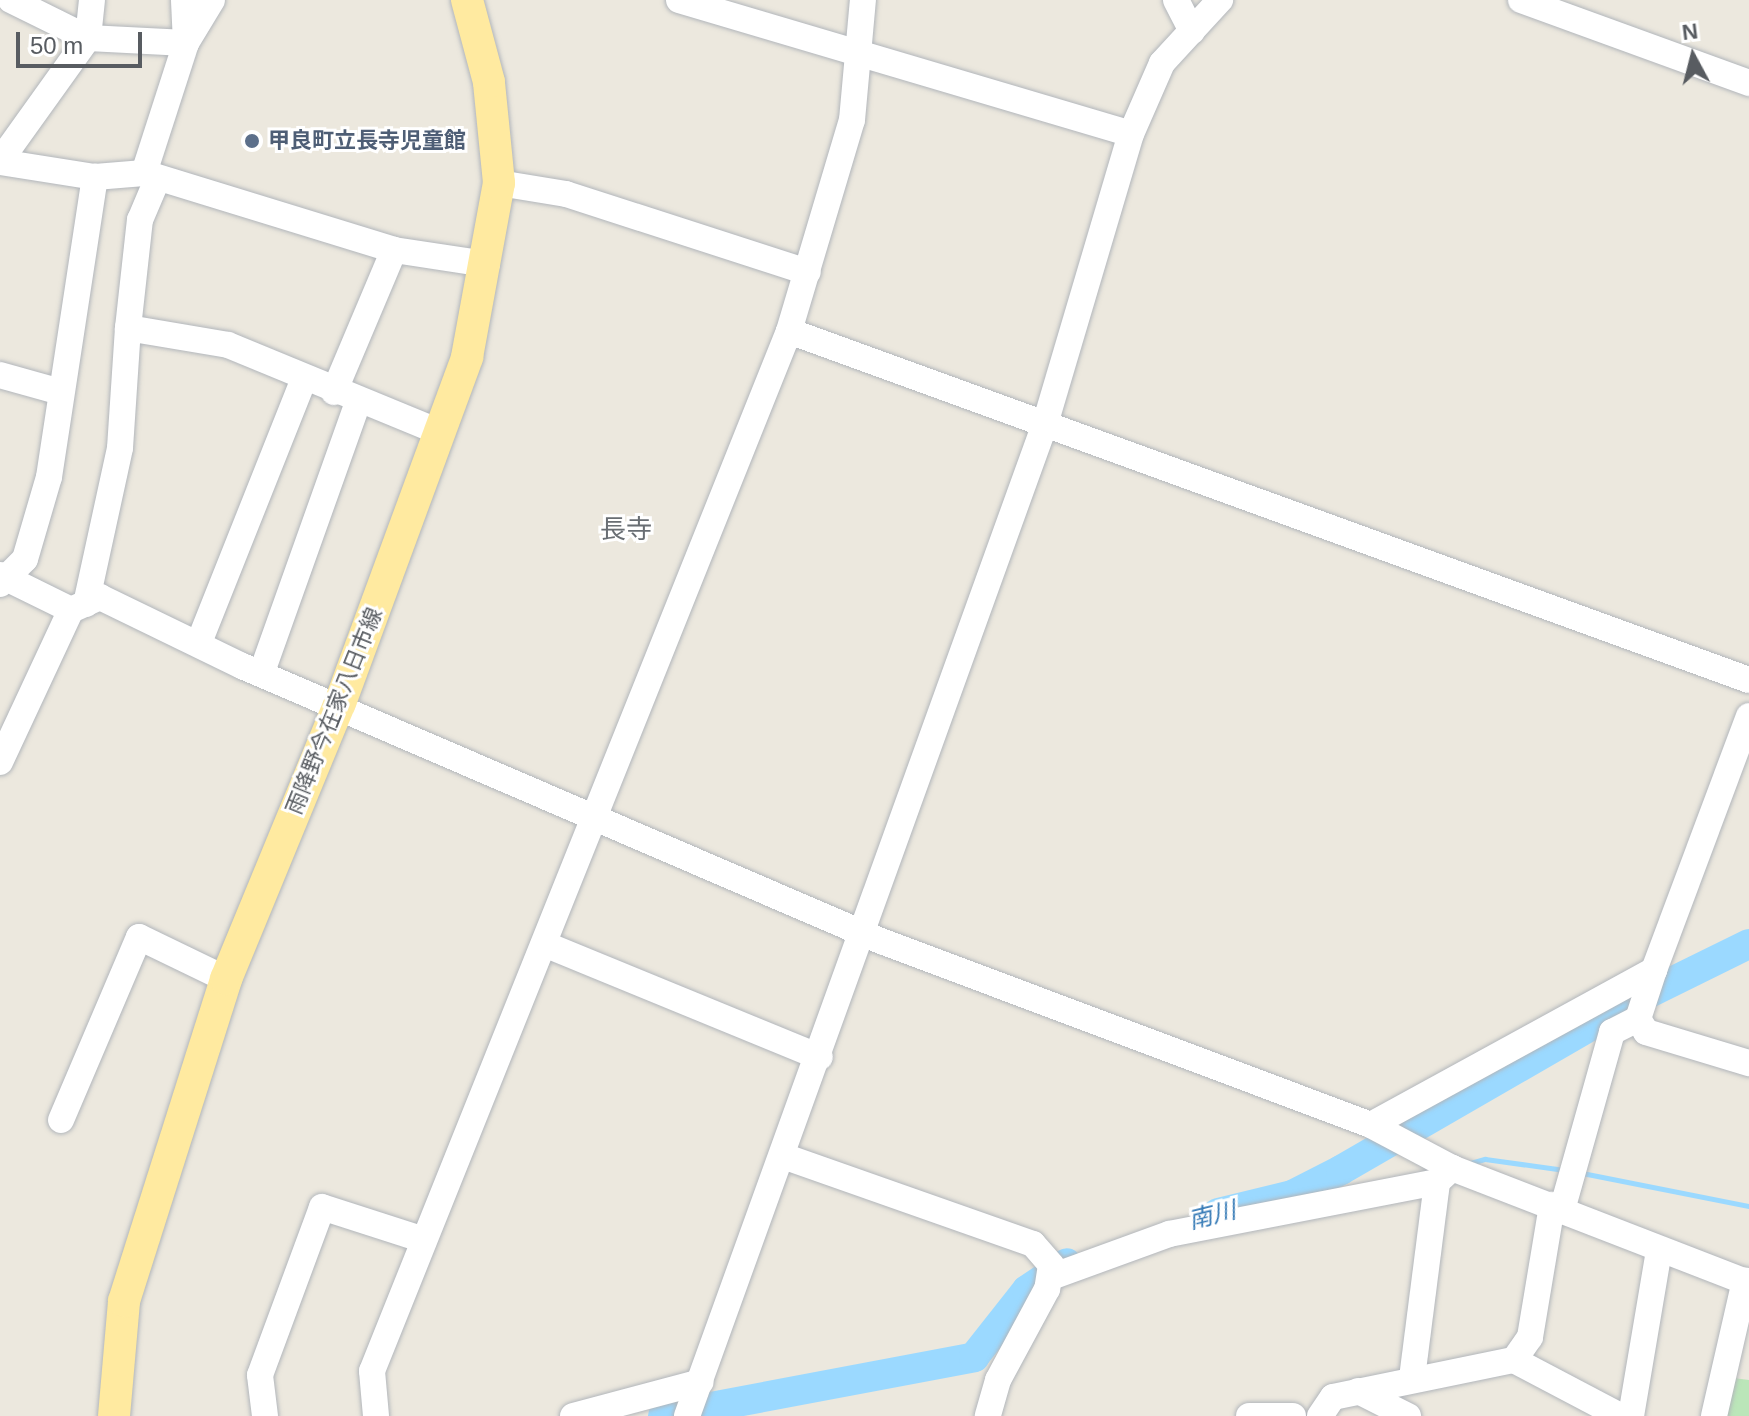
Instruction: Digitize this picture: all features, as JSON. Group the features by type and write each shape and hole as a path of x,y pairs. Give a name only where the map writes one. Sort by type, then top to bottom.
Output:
{"main road":[{"name":"雨降野今在家八日市線","path":"114,1416 124,1301 226,979 340,703 441,433 487,264 499,183 489,82 467,0"}],"street":[{"path":"11,0 88,38 186,43"},
{"path":"92,0 88,38 0,162 95,177 151,176 394,250 487,264"},
{"path":"184,0 186,43"},
{"path":"0,762 78,607 120,448 128,328 140,220 186,43 212,0"},
{"path":"679,0 1131,134"},
{"path":"376,1416 372,1371 789,331 852,120 862,55 863,0"},
{"path":"1176,0 1192,31"},
{"path":"687,1416 866,934 1045,424 1131,134 1162,63 1220,0"},
{"path":"1521,0 1749,83"},
{"path":"95,177 49,477 25,559 2,578 78,607 100,597 200,640 242,666 263,669 594,820 866,934 1371,1125 1445,1175 1557,1207 1659,1251 1747,1282 1738,1371 1714,1416"},
{"path":"499,183 566,194 808,272"},
{"path":"263,669 394,250"},
{"path":"128,328 228,345 346,397 441,433"},
{"path":"789,331 1749,680"},
{"path":"0,375 61,392"},
{"path":"200,640 304,379"},
{"path":"1514,1360 1530,1337 1557,1207 1612,1032 1638,1019 1749,716"},
{"path":"61,1120 139,937 226,979"},
{"path":"544,944 820,1057"},
{"path":"1371,1125 1654,970"},
{"path":"1638,1019 1646,1032 1749,1063"},
{"path":"783,1156 1033,1244 1051,1265 1051,1277 998,1380 988,1416"},
{"path":"1051,1277 1169,1234 1445,1175"},
{"path":"1412,1378 1445,1175"},
{"path":"265,1416 260,1375 322,1207 424,1240"},
{"path":"1631,1416 1659,1251"},
{"path":"1320,1416 1333,1397 1412,1378 1514,1360 1620,1416"},
{"path":"573,1416 701,1382"},
{"path":"1358,1391 1408,1416"},
{"path":"1249,1416 1293,1416"}],"green space":[{"path":"1726,1377 1749,1380 1749,1416 1717,1416"}],"waterway":[{"name":"南川","path":"1218,1213 1292,1195 1341,1170 1635,1000 1749,944"},
{"path":"1467,1164 1485,1159 1564,1170"},
{"path":"1582,1173 1749,1206"},
{"path":"1292,1195 1324,1191"},
{"name":"南川","path":"663,1416 974,1357 1027,1290 1067,1263"}],"place":[{"name":"甲良町立長寺児童館","path":"252,141"}],"district":[{"name":"長寺","path":"626,530"}]}
